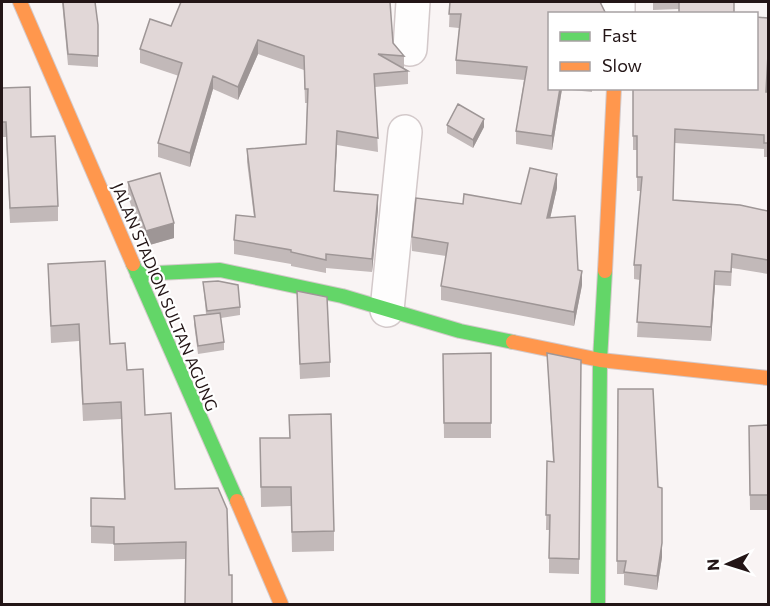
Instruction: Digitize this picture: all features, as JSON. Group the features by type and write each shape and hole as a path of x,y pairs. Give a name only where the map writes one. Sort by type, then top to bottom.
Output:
{"street":[{"name":"JALAN STADION SULTAN AGUNG","path":"20,2 281,604"},
{"path":"410,49 413,2"},
{"path":"598,604 600,360 614,90"},
{"path":"387,310 405,132"},
{"path":"137,274 220,270 342,296 460,331 600,360 768,378"}],"building":[{"path":"63,2 95,2 98,56 68,54"},
{"path":"181,2 390,2 393,43 404,56 378,54 408,71 374,74 378,138 337,131 334,191 378,195 372,259 326,254 326,260 291,252 291,250 234,240 236,215 255,217 247,149 306,144 308,89 305,89 304,56 258,40 238,87 213,76 190,153 158,143 182,63 140,49 150,19 171,26"},
{"path":"450,2 600,2 605,12 548,12 548,90 560,90 552,136 516,131 527,67 456,60 461,14 449,14"},
{"path":"679,2 734,2 734,12 679,12"},
{"path":"758,17 768,18 766,92 768,92 768,143 764,143 764,135 675,129 673,200 740,205 768,211 768,260 732,254 731,272 715,271 711,327 637,322 641,265 634,265 642,177 637,177 637,136 633,136 633,90 758,90"},
{"path":"30,87 31,137 55,136 58,206 10,208 6,122 2,122 2,88"},
{"path":"458,104 484,119 473,140 447,125"},
{"path":"530,168 557,174 547,218 575,216 578,270 582,271 574,312 441,286 448,243 412,237 416,198 463,204 464,194 521,204"},
{"path":"160,173 174,223 146,231 128,182"},
{"path":"105,261 110,344 125,343 127,370 143,369 145,415 171,413 175,489 218,488 227,509 232,604 185,604 186,542 114,544 114,527 91,526 91,498 125,499 121,402 83,404 79,324 51,326 48,264"},
{"path":"218,281 238,285 240,307 207,311 203,282"},
{"path":"297,291 327,297 330,362 300,364"},
{"path":"220,313 224,342 198,346 194,316"},
{"path":"491,353 491,423 444,423 443,354"},
{"path":"547,353 581,360 579,559 549,558 550,515 546,515 547,461 554,462"},
{"path":"618,389 653,389 658,487 662,488 662,543 657,576 624,572 626,561 617,561"},
{"path":"331,414 334,531 292,532 291,487 261,487 260,438 290,438 289,415"},
{"path":"768,425 768,495 750,495 749,426"}],"traffic: fast":[{"path":"133,264 237,501"},
{"path":"137,274 220,270 342,296 460,331 513,342"},
{"path":"598,604 600,360 605,271"}],"traffic: slow":[{"path":"20,2 133,264"},
{"path":"605,271 614,90"},
{"path":"513,342 600,360 768,378"},
{"path":"237,501 281,604"}]}
